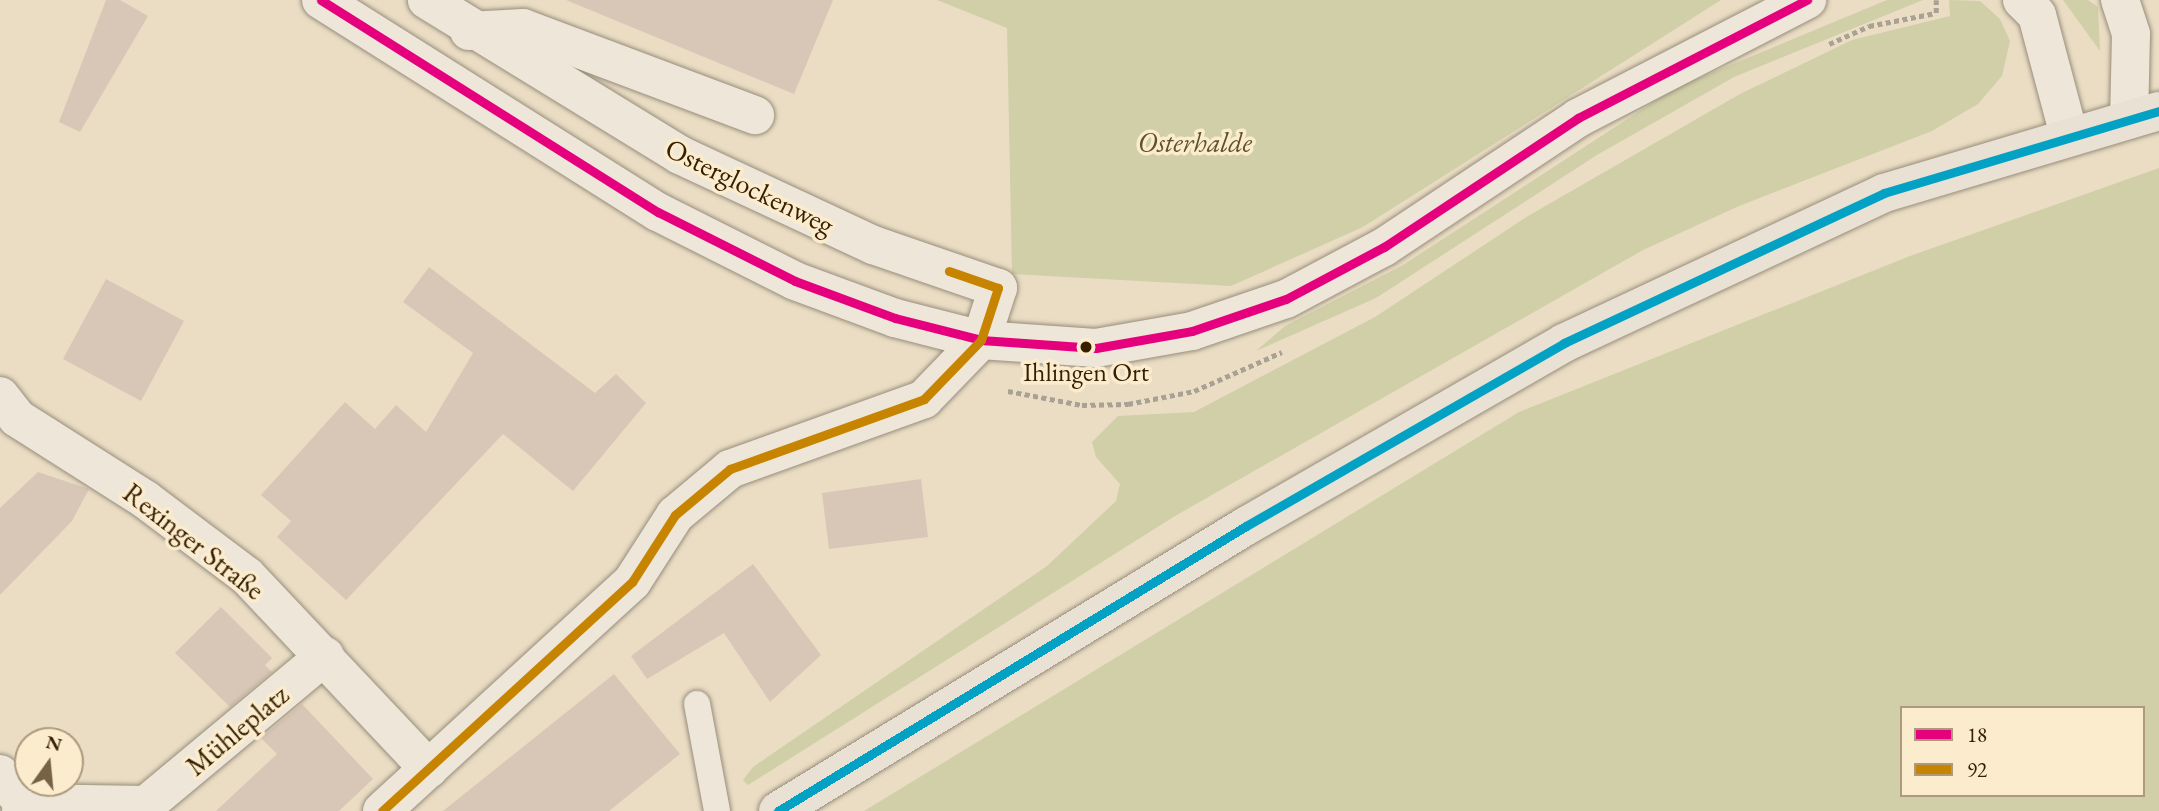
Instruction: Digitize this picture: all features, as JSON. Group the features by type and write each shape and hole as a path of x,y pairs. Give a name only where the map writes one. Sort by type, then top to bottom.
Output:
{"main road":[{"path":"778,811 1246,526 1564,343 1884,193 2069,135 2144,115"}],"street":[{"path":"321,0 658,212 795,281 895,318 981,340 1096,348 1192,331 1286,299 1384,247 1578,118 1807,0"},
{"name":"Osterglockenweg","path":"427,0 469,31 680,155 873,245 998,288 981,340"},
{"path":"2022,0 2037,15 2069,135"},
{"path":"2120,0 2131,34 2144,115"},
{"path":"469,31 523,28 755,115"},
{"path":"382,811 632,582 675,515 730,469 924,399 981,340"},
{"name":"Rexinger Straße","path":"6,419 146,500 247,576 429,769"},
{"name":"Mühleplatz","path":"30,797 146,805 325,656"}],"lane":[{"path":"697,704 717,811"}],"green space":[{"name":"Osterhalde","path":"937,0 1721,0 1363,227 1231,286 1012,274 1007,28"},
{"path":"1887,0 1923,0 1734,77 1597,155 1376,298 1256,351 1285,326 1403,265 1675,88"},
{"path":"1949,0 1980,1 2000,19 2010,41 2002,76 1978,104 1932,131 1739,206 1643,250 1175,516 748,785 743,780 753,767 1047,566 1116,501 1120,484 1096,457 1092,442 1118,416 1194,412 1375,317 1528,216 1740,94 1852,40 1950,16"},
{"path":"2063,0 2088,0 2098,7 2100,51"},
{"path":"2159,168 2159,811 864,811 1519,412 1910,256"}],"building":[{"path":"106,0 120,0 148,16 80,132 59,122"},
{"path":"566,0 833,0 794,94"},
{"path":"429,267 595,393 616,374 646,403 573,491 503,434 346,600 277,537 291,521 261,495 345,402 375,429 396,405 426,432 473,353 403,302"},
{"path":"106,279 184,321 141,401 63,359"},
{"path":"38,472 89,489 72,521 0,595 0,508"},
{"path":"921,479 928,537 829,549 822,493"},
{"path":"753,564 821,655 770,702 724,633 647,679 631,656"},
{"path":"221,607 272,658 265,665 272,672 230,707 175,653"},
{"path":"614,674 680,754 609,811 443,811"},
{"path":"302,704 373,779 339,811 216,811 277,754 261,738"}],"transit line":[{"name":"18","path":"321,0 658,212 795,281 895,318 981,340 1096,348 1192,331 1286,299 1384,247 1578,118 1807,0"},
{"path":"778,811 1246,526 1564,343 1884,193 2159,111"},
{"name":"92","path":"382,811 632,582 675,515 730,469 924,399 981,340 998,288 949,271"}],"place":[{"name":"Ihlingen Ort","path":"1086,347"}]}
